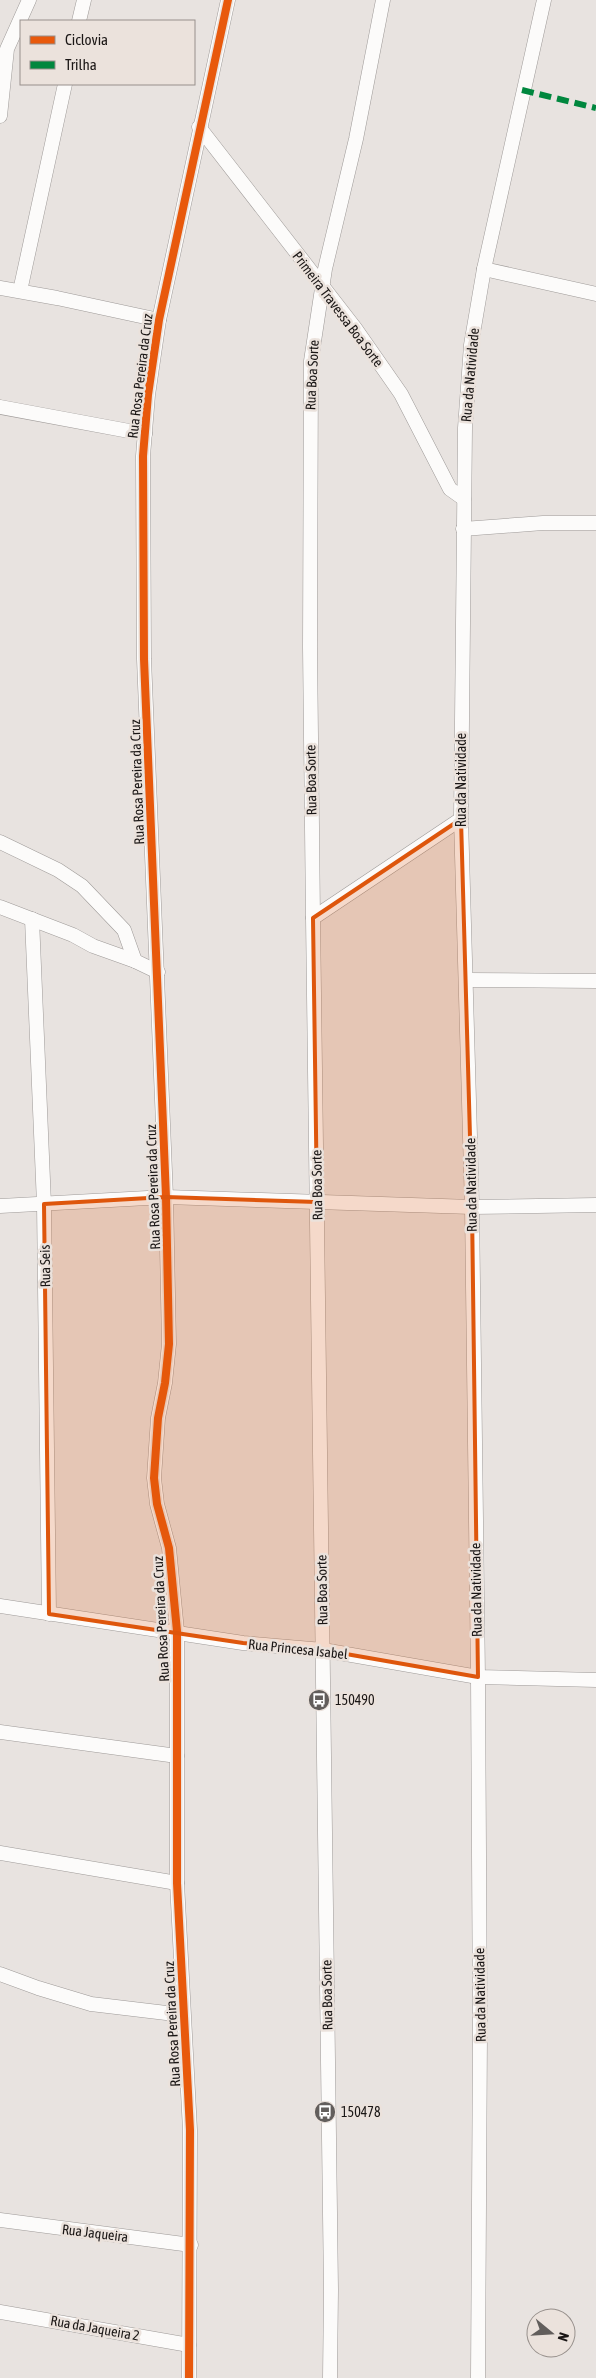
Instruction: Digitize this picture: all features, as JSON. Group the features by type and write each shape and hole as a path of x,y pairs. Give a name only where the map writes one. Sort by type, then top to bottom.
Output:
{"street":[{"path":"0,116 7,48 28,0"},
{"path":"79,20 84,0"},
{"name":"Rua Rosa Pereira da Cruz","path":"189,2378 190,2130 178,1883 177,1632 169,1548 157,1504 154,1478 158,1418 165,1383 169,1344 158,972 144,658 143,456 148,394 159,320 199,127 228,0"},
{"name":"Rua Boa Sorte","path":"330,2378 331,2290 313,918 311,361 323,286 356,139 383,0"},
{"name":"Rua da Natividade","path":"478,2378 480,2031 478,1677 472,1207 461,819 465,428 471,346 484,269 544,0"},
{"path":"20,291 65,85"},
{"name":"Primeira Travessa Boa Sorte","path":"199,127 355,328 401,394 450,489 464,499"},
{"path":"484,269 596,294"},
{"path":"0,288 159,320"},
{"path":"0,407 145,434"},
{"path":"463,529 596,523"},
{"path":"313,918 461,819"},
{"path":"0,842 58,870 82,886 124,930 135,960"},
{"path":"0,907 93,946 135,960 158,972"},
{"name":"Rua Seis","path":"32,919 44,1204 49,1614"},
{"path":"467,980 596,981"},
{"path":"0,1206 166,1197 472,1207 596,1205"},
{"name":"Rua Princesa Isabel","path":"0,1606 244,1643 323,1650 478,1677 596,1680"},
{"path":"0,1732 177,1756"},
{"path":"0,1853 178,1883"},
{"path":"0,1974 38,1988 92,2004 183,2016"},
{"name":"Rua Jaqueira","path":"0,2220 191,2245"},
{"name":"Rua da Jaqueira 2","path":"0,2312 189,2345"}],"highlighted area":[{"path":"461,819 472,1207 478,1677 323,1650 243,1643 49,1614 44,1204 166,1197 317,1202 313,918"}],"marked path":[{"path":"522,90 596,108"}],"cycle path":[{"path":"189,2378 190,2130 177,1883 177,1631 169,1548 157,1504 154,1478 158,1418 165,1383 169,1344 166,1197 144,659 143,456 148,395 159,320 228,0"}],"place":[{"name":"150490","path":"319,1700"},
{"name":"150478","path":"325,2112"}]}
